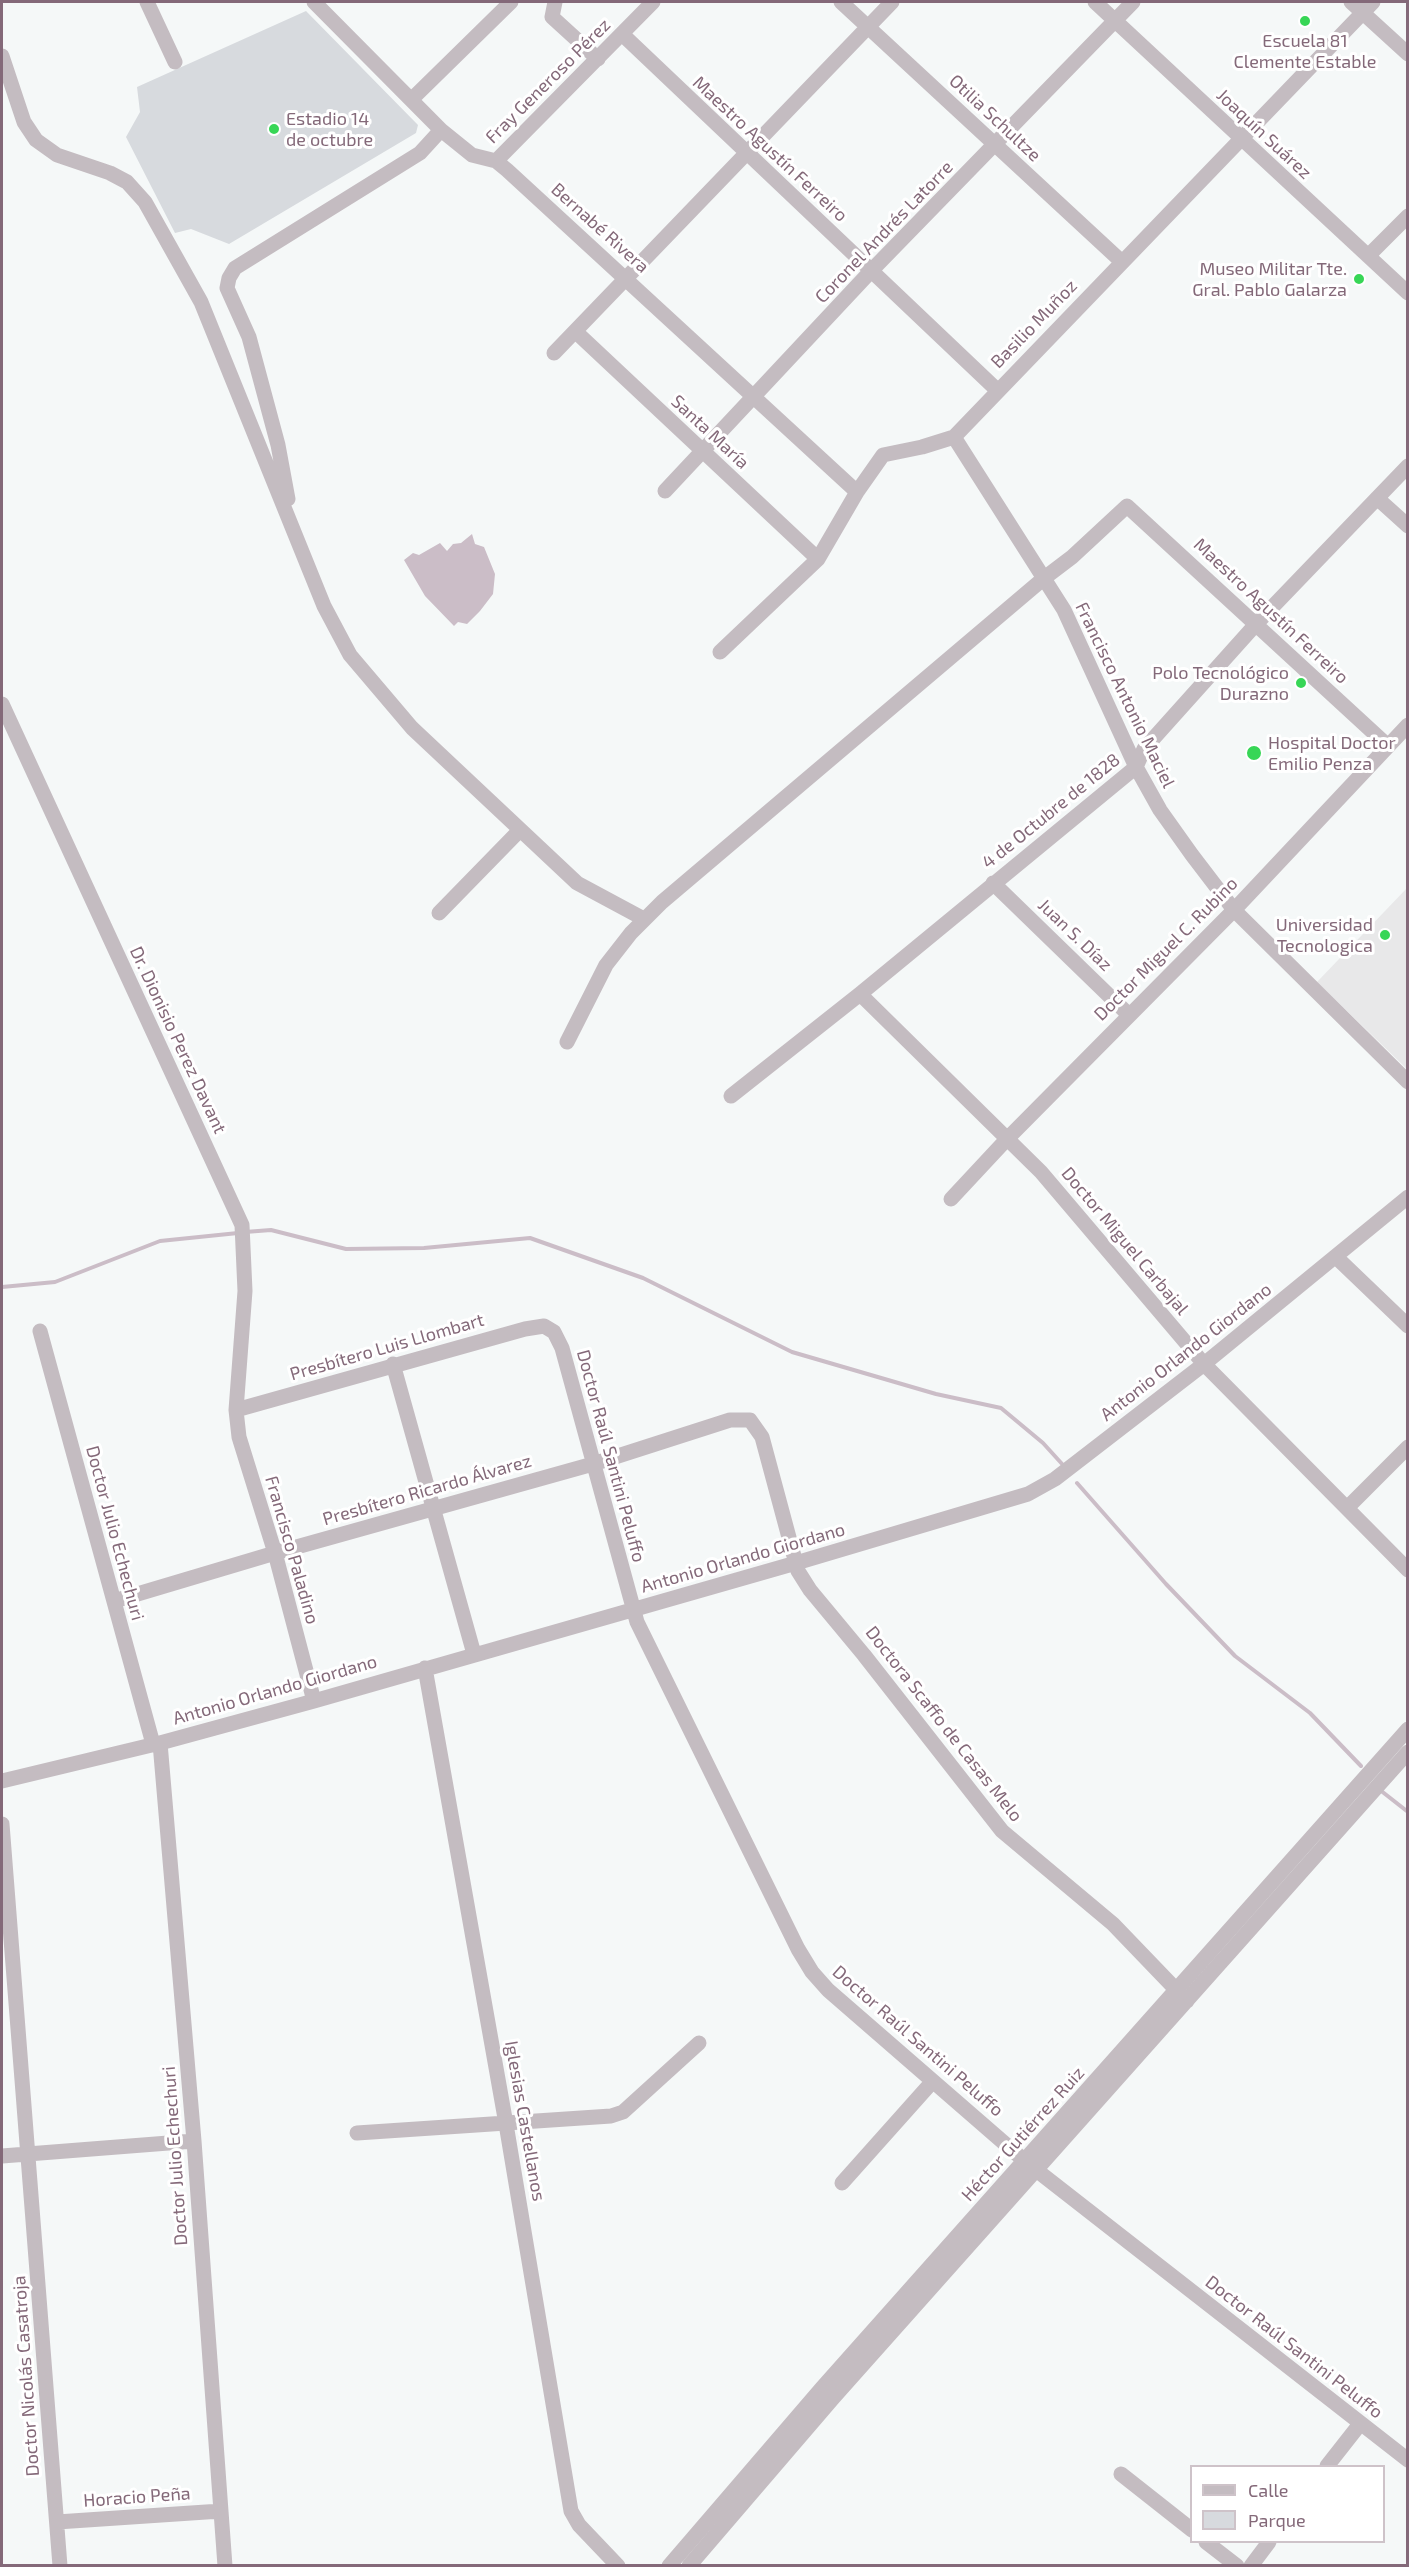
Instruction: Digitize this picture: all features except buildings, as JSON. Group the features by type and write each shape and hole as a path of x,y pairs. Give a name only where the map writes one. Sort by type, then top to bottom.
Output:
{"street":[{"path":"147,2 175,62"},
{"name":"Bernabé Rivera","path":"314,2 441,130 472,155 496,161 857,492"},
{"path":"412,99 511,2"},
{"path":"555,2 552,17 598,59"},
{"name":"Fray Generoso Pérez","path":"496,161 653,2"},
{"name":"Otilia Schultze","path":"841,2 1122,262"},
{"path":"554,353 627,279 744,153 892,2"},
{"name":"Joaquín Suárez","path":"1095,2 1407,293"},
{"name":"Coronel Andrés Latorre","path":"665,491 871,271 1133,2"},
{"path":"1362,5 1407,54"},
{"name":"Basilio Muñoz","path":"954,437 1240,139 1362,5"},
{"name":"Maestro Agustín Ferreiro","path":"622,34 744,153 997,390"},
{"path":"2,56 24,122 36,140 57,154 110,173 127,182 145,202 201,302 324,606 350,655 412,728 577,883 644,919"},
{"path":"290,518 284,469 278,444 249,337 227,288 229,278 235,267 420,153 441,130"},
{"path":"1368,255 1407,216"},
{"name":"Santa María","path":"576,332 818,559"},
{"path":"720,652 818,559 857,492 883,455 922,447 954,437"},
{"name":"Francisco Antonio Maciel","path":"954,437 1064,610 1136,767 1160,810 1234,910 1407,1082"},
{"name":"4 de Octubre de 1828","path":"731,1096 860,994 1136,767 1144,749 1257,623 1407,466"},
{"path":"1377,498 1407,526"},
{"name":"Maestro Agustín Ferreiro","path":"1043,579 1072,557 1127,506 1257,623 1388,746"},
{"path":"567,1042 606,965 644,919 1043,579"},
{"name":"Dr. Dionisio Perez Davant","path":"2,704 242,1225 245,1291 236,1410"},
{"name":"Doctor Miguel C. Rubino","path":"951,1199 1129,1014 1234,910 1407,725"},
{"path":"439,913 520,830"},
{"name":"Juan S. Díaz","path":"993,883 1129,1014"},
{"name":"Doctor Miguel Carbajal","path":"860,994 1041,1172 1204,1364 1407,1570"},
{"name":"Antonio Orlando Giordano","path":"2,1781 314,1701 999,1504 1041,1488 1204,1364 1407,1197"},
{"path":"1336,1257 1407,1326"},
{"name":"Presbítero Luis Llombart","path":"236,1410 525,1329 544,1326 550,1328"},
{"name":"Doctor Raúl Santini Peluffo","path":"550,1328 559,1339 562,1348 632,1610 647,1646 804,1960 828,1990 1026,2162 1407,2460"},
{"name":"Doctor Julio Echechuri","path":"40,1331 114,1601 156,1743 194,2141 225,2565"},
{"path":"393,1365 474,1654"},
{"name":"Francisco Paladino","path":"236,1410 238,1437 274,1553 314,1701"},
{"name":"Presbítero Ricardo Álvarez","path":"114,1601 274,1553 593,1464 730,1420 750,1420"},
{"name":"Doctora Scaffo de Casas Melo","path":"750,1420 762,1437 802,1580 1002,1831 1113,1924 1181,1996"},
{"path":"1347,1508 1407,1447"},
{"name":"Iglesias Castellanos","path":"425,1668 506,2124 571,2511 579,2525 618,2565"},
{"name":"Héctor Gutiérrez Ruiz","path":"689,2565 1181,1996 1407,1729"},
{"name":"Héctor Gutiérrez Ruiz","path":"669,2565 822,2388 1026,2162 1407,1752"},
{"name":"Doctor Nicolás Casatroja","path":"2,1824 60,2565"},
{"path":"357,2133 611,2116 623,2112 699,2043"},
{"path":"842,2183 933,2081"},
{"path":"2,2156 194,2141"},
{"path":"1328,2465 1360,2424"},
{"path":"1121,2474 1190,2529"},
{"name":"Horacio Peña","path":"57,2522 221,2511"},
{"path":"1209,2543 1237,2565"},
{"path":"1251,2565 1268,2543"}],"shaded area":[{"path":"472,534 475,544 484,547 495,574 493,594 467,624 458,622 454,626 425,596 404,560 413,553 419,555 440,543 447,551 453,544 461,543"},
{"name":"Universidad Tecnologica","path":"1407,888 1407,1069 1317,982"}],"green space":[{"name":"Estadio 14 de octubre","path":"306,11 418,125 416,133 229,244 191,229 175,233 126,137 140,112 137,87"}],"waterway":[{"path":"245,1232 271,1230 346,1249 424,1248 530,1238 643,1278 792,1352 936,1394 1001,1408 1043,1443 1063,1465"},
{"path":"2,1287 55,1282 160,1241 238,1233"},
{"path":"1077,1483 1166,1584 1235,1656 1310,1713 1361,1766"},
{"path":"1380,1790 1408,1812"}],"place":[{"name":"Escuela 81 Clemente Estable","path":"1305,21"},
{"name":"Estadio 14 de octubre","path":"274,129"},
{"name":"Museo Militar Tte. Gral. Pablo Galarza","path":"1359,279"},
{"name":"Polo Tecnológico Durazno","path":"1301,683"},
{"name":"Hospital Doctor Emilio Penza","path":"1254,753"},
{"name":"Universidad Tecnologica","path":"1385,935"}]}
